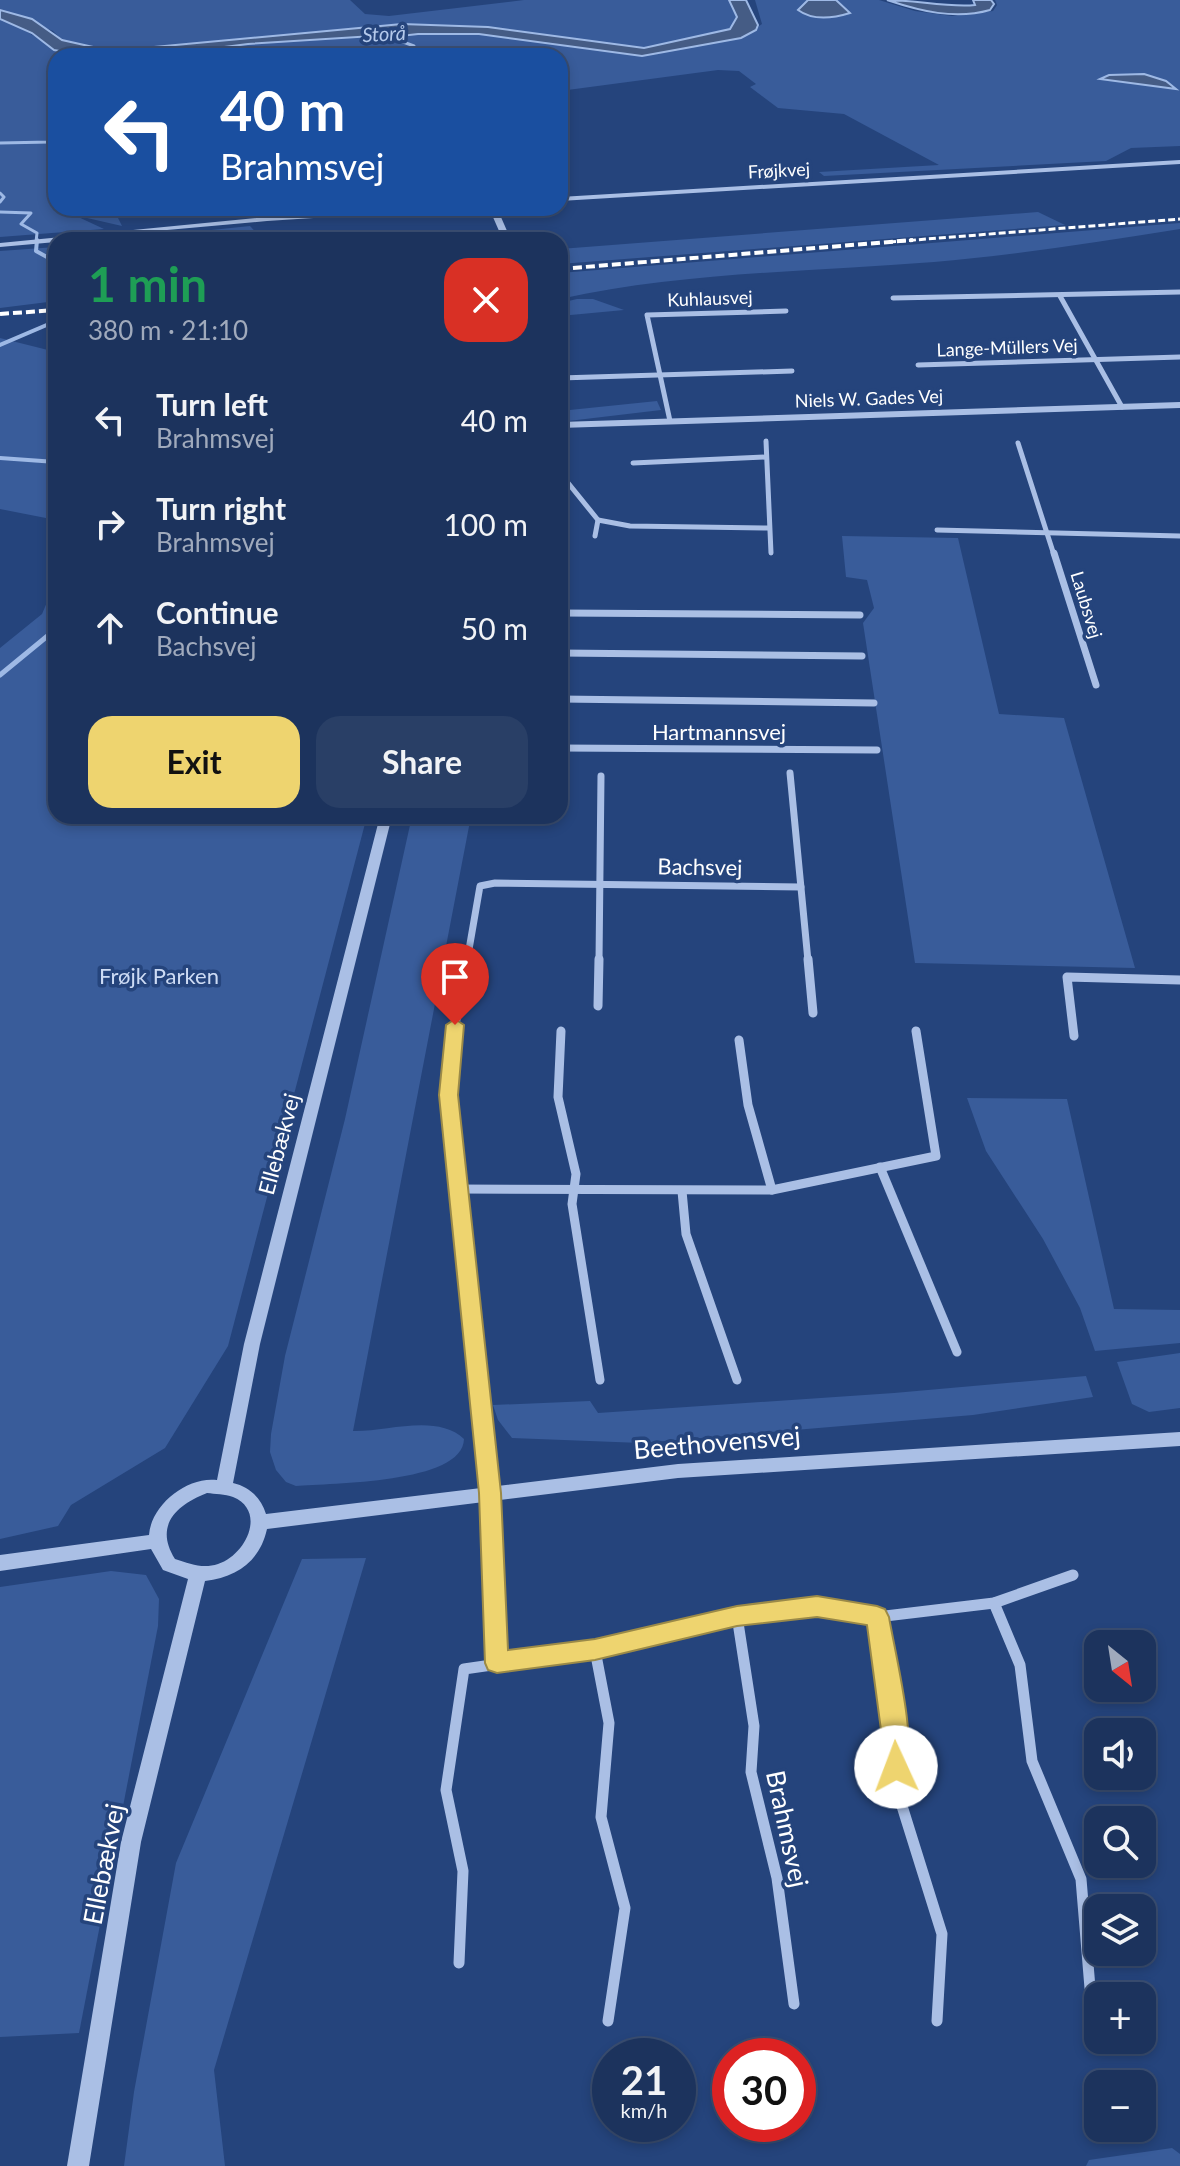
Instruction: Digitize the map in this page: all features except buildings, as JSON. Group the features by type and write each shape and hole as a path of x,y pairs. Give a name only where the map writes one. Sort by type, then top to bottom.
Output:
{"street":[{"name":"Frøjkvej","path":"568,197 1180,162"},
{"path":"133,232 297,216"},
{"path":"267,219 313,216"},
{"path":"0,245 48,240"},
{"path":"893,298 1180,292"},
{"name":"Lange-Müllers Vej","path":"1060,296 1122,407"},
{"name":"Kuhlausvej","path":"670,421 647,315 786,311"},
{"name":"Lange-Müllers Vej","path":"918,365 1180,357"},
{"path":"568,378 792,371"},
{"name":"Niels W. Gades Vej","path":"568,425 1180,405"},
{"path":"766,441 771,553"},
{"name":"Laubsvej","path":"1018,443 1050,533 1096,685"},
{"path":"633,463 765,457"},
{"path":"568,483 598,520 630,526 768,528"},
{"path":"595,536 598,520"},
{"path":"937,530 1180,536"},
{"path":"568,613 860,615"},
{"path":"568,653 862,656"},
{"name":"Hartmannsvej","path":"568,699 874,703"},
{"name":"Hartmannsvej","path":"568,748 877,750"},
{"path":"790,773 813,1013"},
{"path":"598,1006 601,776"},
{"name":"Ellebækvej","path":"224,1486 252,1344 384,824"},
{"name":"Bachsvej","path":"490,1493 449,1095 455,1025 480,886 801,887"},
{"path":"1074,1036 1067,977 1180,980"},
{"path":"561,1031 558,1097 576,1174 572,1204 600,1380"},
{"path":"457,1189 772,1190 936,1156 916,1031"},
{"path":"739,1040 748,1105 772,1190"},
{"path":"880,1167 957,1352"},
{"path":"682,1191 686,1234 737,1380"},
{"name":"Beethovensvej","path":"262,1522 694,1470 1180,1439"},
{"path":"207,1486 224,1486 250,1498 262,1522 259,1538 250,1554 235,1566 217,1574 198,1575 169,1565 156,1541 163,1512 175,1500 207,1486"},
{"path":"490,1493 497,1663"},
{"path":"0,1563 156,1541"},
{"name":"Ellebækvej","path":"78,2166 131,1842 198,1575"},
{"path":"459,1963 463,1871 446,1790 464,1669 595,1650 737,1616 817,1607 877,1617 994,1603 1073,1575"},
{"path":"994,1603 1020,1665 1032,1761 1081,1879 1090,1982"},
{"name":"Brahmsvej","path":"737,1616 754,1726 751,1772 777,1878 794,2004"},
{"path":"877,1617 895,1720 897,1790 942,1934 937,2021"},
{"path":"595,1650 609,1723 601,1817 625,1908 608,2021"}],"green space":[{"path":"0,0 350,0 365,14 389,16 524,0 729,0 737,17 730,29 718,34 644,48 488,27 402,24 143,48 98,48 62,40 53,31 0,10"},
{"path":"755,0 879,0 915,11 952,16 993,11 997,5 995,0 1180,0 1180,146 1131,148 1106,161 824,176 819,172 939,165 844,114 778,108 750,87 756,84 739,71 718,70 568,90 568,48 216,48 374,36 375,39 418,34 479,34 642,56 741,38 762,24"},
{"path":"0,19 57,48 48,48 48,216 76,216 104,229 0,237"},
{"path":"1038,212 1065,225 568,263 568,248"},
{"path":"78,216 117,216 122,226"},
{"path":"1180,223 1180,229 996,256 699,278 568,297 568,272"},
{"path":"250,226 256,232 192,232"},
{"path":"48,248 48,302 0,308 0,251"},
{"path":"593,299 624,310 568,315 568,301"},
{"path":"0,338 48,350 48,518 0,509"},
{"path":"657,401 661,410 568,421 568,410"},
{"path":"842,536 958,538 999,714 1064,718 1135,968 915,963 863,623 874,608 867,580 846,577"},
{"name":"Frøjk Parken","path":"48,600 48,824 365,824 228,1346 165,1448 71,1505 58,1526 0,1539 0,648 42,614"},
{"path":"410,824 469,824 353,1431 426,1425 453,1431 464,1439 458,1454 442,1465 419,1473 364,1482 296,1486 286,1482 276,1470 270,1452 271,1434 285,1356 345,1119"},
{"path":"967,1098 1067,1099 1114,1309 1180,1310 1180,1343 1095,1351 1080,1308 1043,1239 986,1151"},
{"path":"1180,1353 1180,1408 1149,1412 1132,1404 1117,1362"},
{"path":"1086,1376 1093,1397 973,1415 641,1443 512,1438 498,1420 493,1405 590,1401 598,1413 894,1393"},
{"path":"366,1558 214,2070 225,2166 124,2166 134,2092 176,1863 302,1559"},
{"path":"111,1571 146,1575 159,1599 158,1626 79,2033 0,2037 0,1587"},
{"path":"1172,2148 1180,2154 1180,2166 1086,2166 1089,2160"}],"water":[{"name":"Storå","path":"729,0 746,0 758,25 756,30 741,38 642,56 479,34 418,34 374,39 373,36 216,48 143,48 402,24 488,27 644,48 730,29 737,17"},
{"path":"808,0 836,0 850,13 830,17 810,16 798,10"},
{"path":"887,0 965,6 975,5 973,0 991,0 994,4 990,10 951,14 925,11"},
{"path":"0,10 32,19 62,40 98,48 51,48 32,33 0,19"},
{"path":"1144,74 1166,81 1176,89 1100,79 1109,75"}],"waterway":[{"name":"Storå","path":"396,34 395,39 414,46 412,48"},
{"path":"0,143 48,142"},
{"path":"0,193 4,197 0,202"},
{"path":"0,212 31,213 21,224 37,233 36,242"},
{"path":"37,240 36,251 48,258"},
{"path":"0,345 48,324"},
{"path":"0,458 48,461"},
{"path":"0,675 48,636"}],"railway":[{"path":"889,242 1180,219"},
{"path":"568,268 913,240"},
{"path":"0,314 48,311"}],"route":[{"path":"455,1025 449,1095 490,1493 497,1663 595,1650 737,1616 817,1607 877,1617 895,1720 896,1767"}]}
